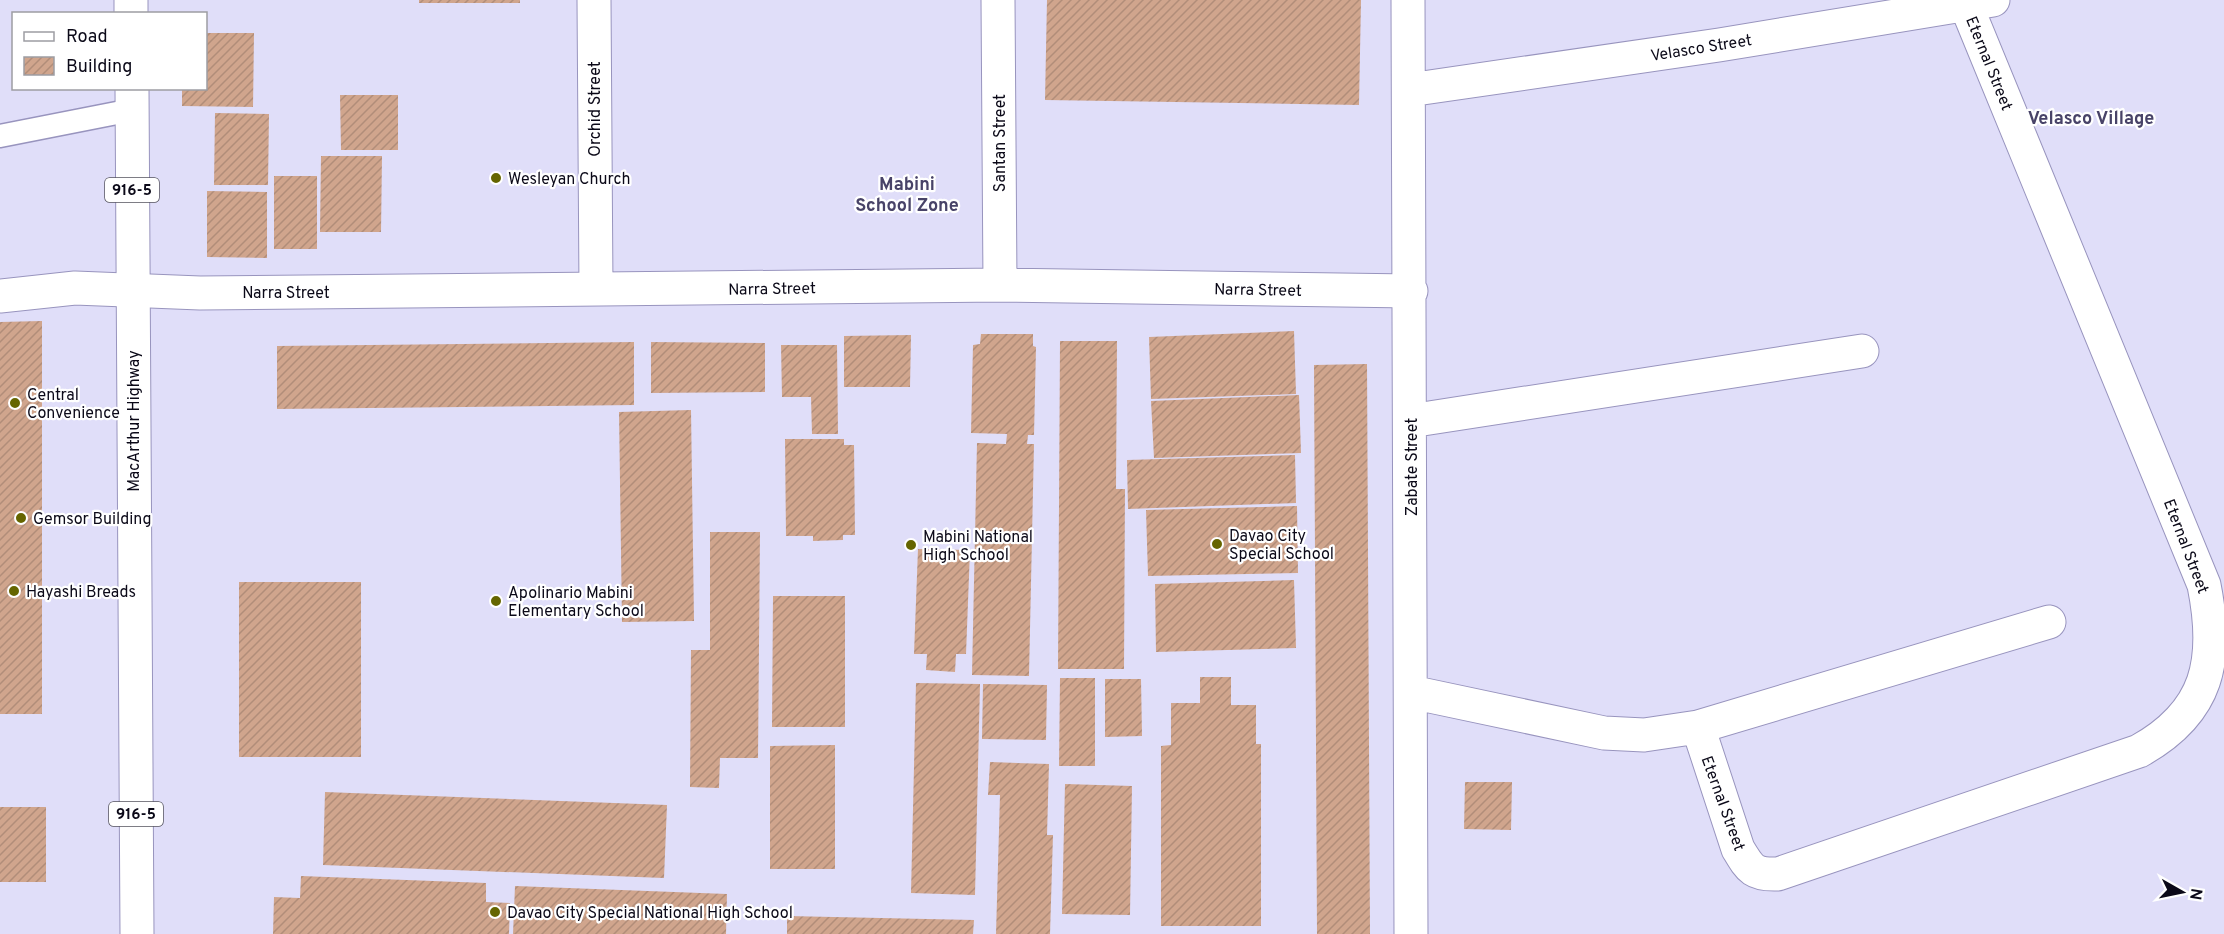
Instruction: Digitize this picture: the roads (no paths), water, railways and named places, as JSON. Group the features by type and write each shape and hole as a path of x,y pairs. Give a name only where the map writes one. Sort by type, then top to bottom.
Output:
{"street":[{"name":"Orchid Street","path":"594,0 596,289"},
{"name":"Santan Street","path":"999,0 1000,285"},
{"name":"Zabate Street","path":"1408,0 1411,291 1411,934"},
{"name":"Velasco Street","path":"1409,90 1719,45 1980,2"},
{"name":"Eternal Street","path":"1698,727 1738,849 1749,867 1755,871 1761,874 1778,874 2139,751 2165,736 2188,713 2203,683 2211,654 2211,619 2204,585 1980,2"},
{"name":"MacArthur Highway","path":"132,99 137,934"},
{"name":"Narra Street","path":"0,296 75,288 133,292 1000,285 1411,291"},
{"path":"1410,421 1862,351"},
{"path":"1411,692 1604,733 1644,735 1698,727 2049,622"}],"lane":[{"path":"0,136 132,99"}],"place":[{"name":"Wesleyan Church","path":"496,178"},
{"name":"Central Convenience","path":"15,403"},
{"name":"Gemsor Building","path":"21,518"},
{"name":"Davao City Special School","path":"1217,544"},
{"name":"Mabini National High School","path":"911,545"},
{"name":"Hayashi Breads","path":"14,591"},
{"name":"Apolinario Mabini Elementary School","path":"496,601"},
{"name":"Davao City Special National High School","path":"495,912"}],"district":[{"name":"Velasco Village","path":"2091,118"},
{"name":"Mabini School Zone","path":"907,194"}]}
